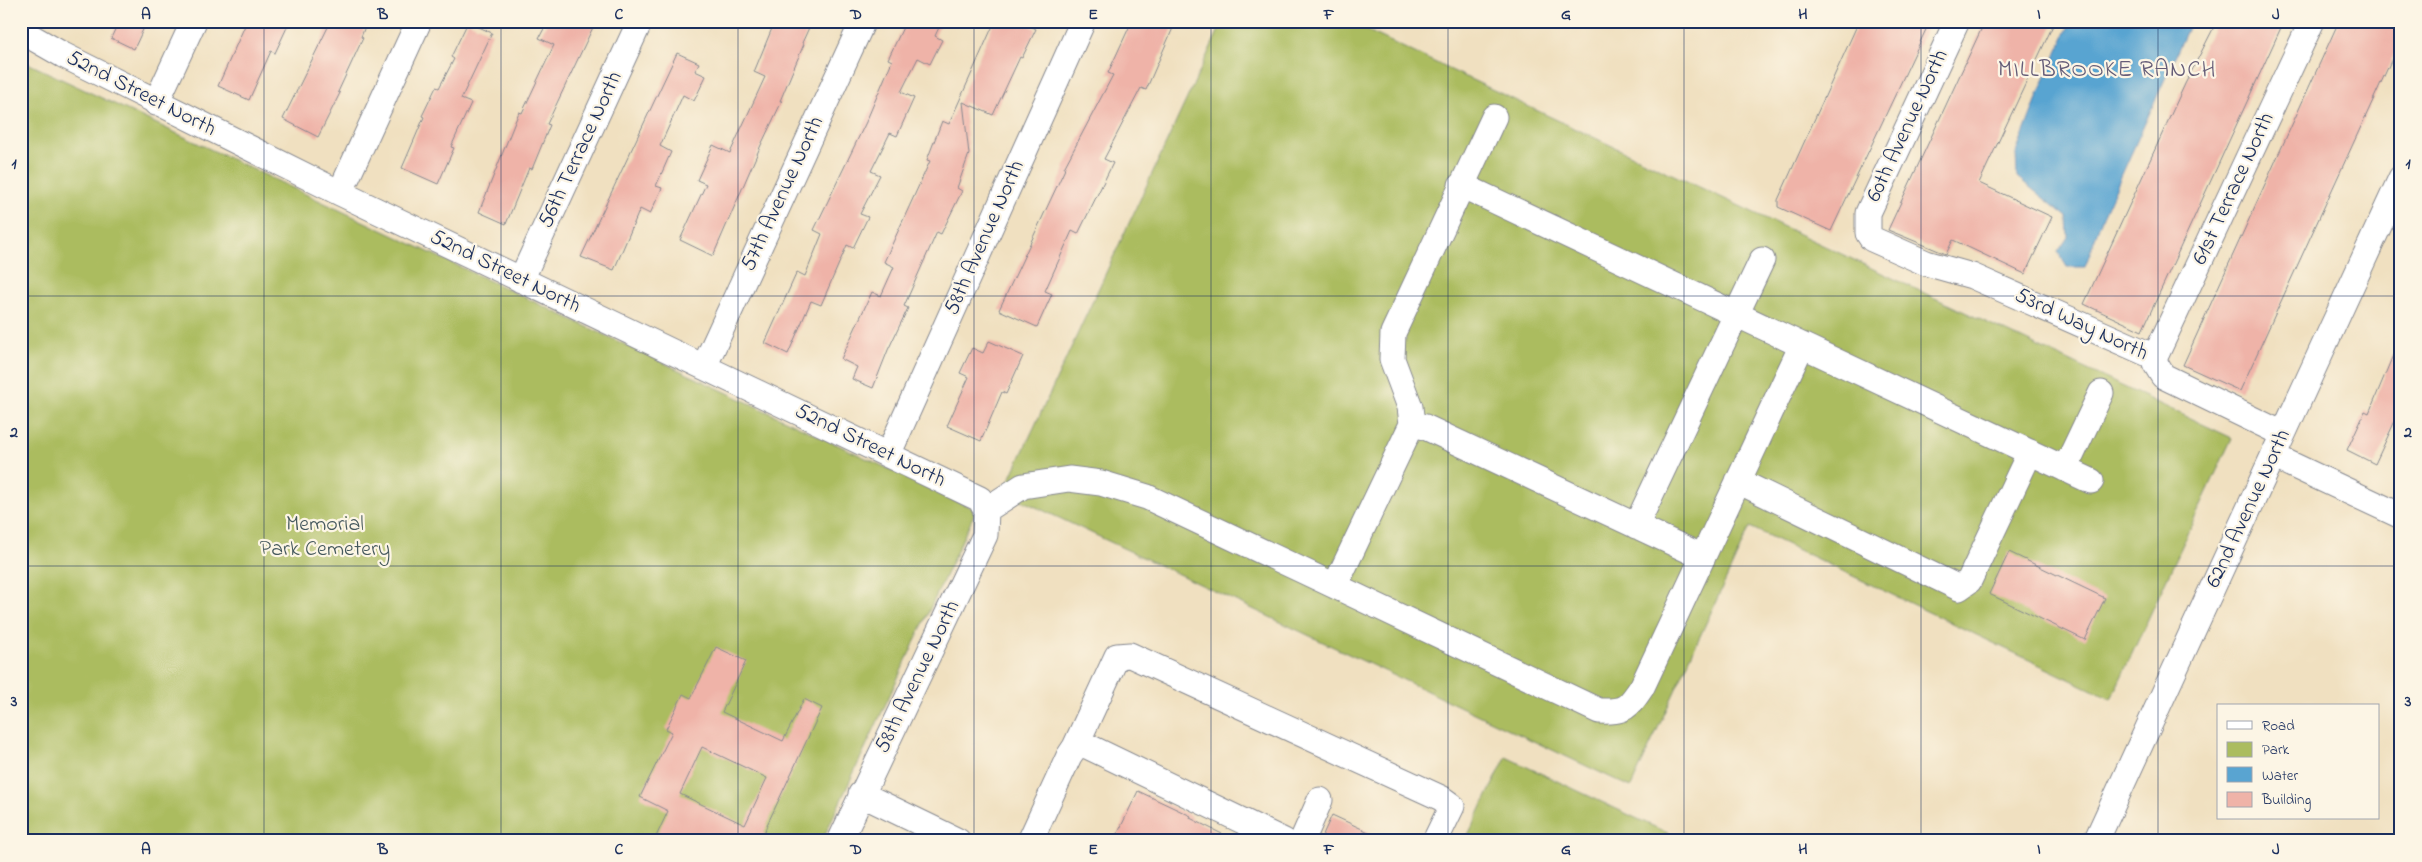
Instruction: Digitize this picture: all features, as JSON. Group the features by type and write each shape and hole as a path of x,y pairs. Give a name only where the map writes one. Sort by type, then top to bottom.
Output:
{"street":[{"path":"156,102 194,21"},
{"path":"340,193 419,21"},
{"name":"56th Terrace North","path":"521,280 640,21"},
{"name":"57th Avenue North","path":"704,367 862,21"},
{"name":"58th Avenue North","path":"888,455 1084,21"},
{"name":"60th Avenue North","path":"1868,233 1868,213 1956,21"},
{"name":"61st Terrace North","path":"2155,357 2312,21"},
{"name":"52nd Street North","path":"21,31 63,55 340,193 980,499 986,510"},
{"path":"1335,586 1412,424 1410,407 1392,359 1393,333 1494,117"},
{"name":"62nd Avenue North","path":"2096,841 2401,178"},
{"path":"1462,185 2092,481"},
{"name":"53rd Way North","path":"1868,233 1872,239 1926,263 1972,276 2155,357 2155,363 2164,376 2283,434"},
{"path":"1636,526 1762,260"},
{"path":"986,510 1023,486 1070,479 1101,484 1147,497 1599,711 1616,711 1628,707 1642,687 1802,345"},
{"path":"2065,469 2101,393"},
{"path":"1412,424 1425,427 1703,557"},
{"path":"1738,481 1959,588 1969,580 2030,452"},
{"path":"2273,456 2401,516"},
{"name":"58th Avenue North","path":"840,841 985,535 986,510"},
{"path":"1030,841 1118,656 1130,655 1442,798 1452,806 1435,841"},
{"path":"1075,747 1085,745 1284,841"},
{"path":"861,794 958,841"},
{"path":"1302,841 1320,800"}],"green space":[{"path":"1223,21 1347,21 2232,438 2111,699 1750,527 1631,787 1004,492"},
{"name":"Memorial Park Cemetery","path":"21,60 976,510 822,841 21,841"},
{"path":"1506,757 1674,836 1675,841 1465,841"}],"water":[{"path":"2071,21 2191,21 2101,221 2085,267 2067,267 2058,252 2068,237 2067,217 2017,177 2016,153 2042,85"}],"building":[{"path":"119,21 147,21 134,49 111,38"},
{"path":"247,21 290,21 275,53 271,51 249,100 218,86"},
{"path":"331,21 367,21 361,37 363,38 338,92 340,93 318,137 283,119"},
{"path":"548,21 596,21 547,124 550,125 532,169 529,168 506,224 479,212 519,112 522,113 554,45 539,38"},
{"path":"775,21 812,21 780,101 782,101 713,256 680,240 706,184 697,180 713,145 730,153 765,77 754,72"},
{"path":"906,21 942,21 935,36 942,40 930,64 918,58 901,92 914,98 897,136 890,133 871,171 880,175 860,214 868,217 853,248 847,245 821,305 811,301 788,354 765,343 797,272 805,276 822,234 814,230 866,122 892,61 888,59"},
{"path":"995,21 1021,21 1036,29 1022,58 1020,57 993,115 963,102 969,154 957,188 962,191 941,234 937,232 904,306 908,308 873,388 852,379 857,367 841,359 872,292 881,296 894,267 884,262 930,161 927,160 942,121 949,124"},
{"path":"1132,21 1176,21 1146,90 1141,88 1104,159 1113,163 1078,234 1072,231 1045,291 1052,294 1037,327 999,310 1064,168 1113,75 1108,73"},
{"path":"1859,21 1930,21 1831,231 1778,207 1778,200"},
{"path":"1985,21 2055,21 1979,183 2052,217 2025,274 1953,240 1946,254 1888,230"},
{"path":"2217,21 2284,21 2142,331 2084,304 2185,84"},
{"path":"2339,21 2401,21 2401,39 2240,391 2183,365"},
{"path":"468,22 492,33 461,99 471,103 451,147 454,148 438,184 402,168 424,117 422,116 436,87 439,88 454,59 451,57"},
{"path":"677,53 699,63 695,71 706,76 694,101 683,95 660,146 671,152 656,186 662,188 650,214 640,209 614,270 581,257"},
{"path":"2401,336 2401,408 2375,464 2347,450 2365,411 2369,413"},
{"path":"989,341 1023,356 1006,394 1002,392 981,441 947,426 969,377 960,373 972,348 983,353"},
{"path":"2009,552 2105,598 2085,640 1989,594"},
{"path":"716,647 746,661 722,712 783,741 804,699 822,708 764,834 779,841 654,841 668,811 640,797 672,732 666,729 683,694 691,698","holes":["702,747 767,778 745,825 680,794"]},
{"path":"1138,791 1191,816 1190,818 1236,841 1130,841 1117,835"},
{"path":"1332,815 1388,841 1320,841"}],"district":[{"name":"MILLBROOKE RANCH","path":"2107,70"}]}
